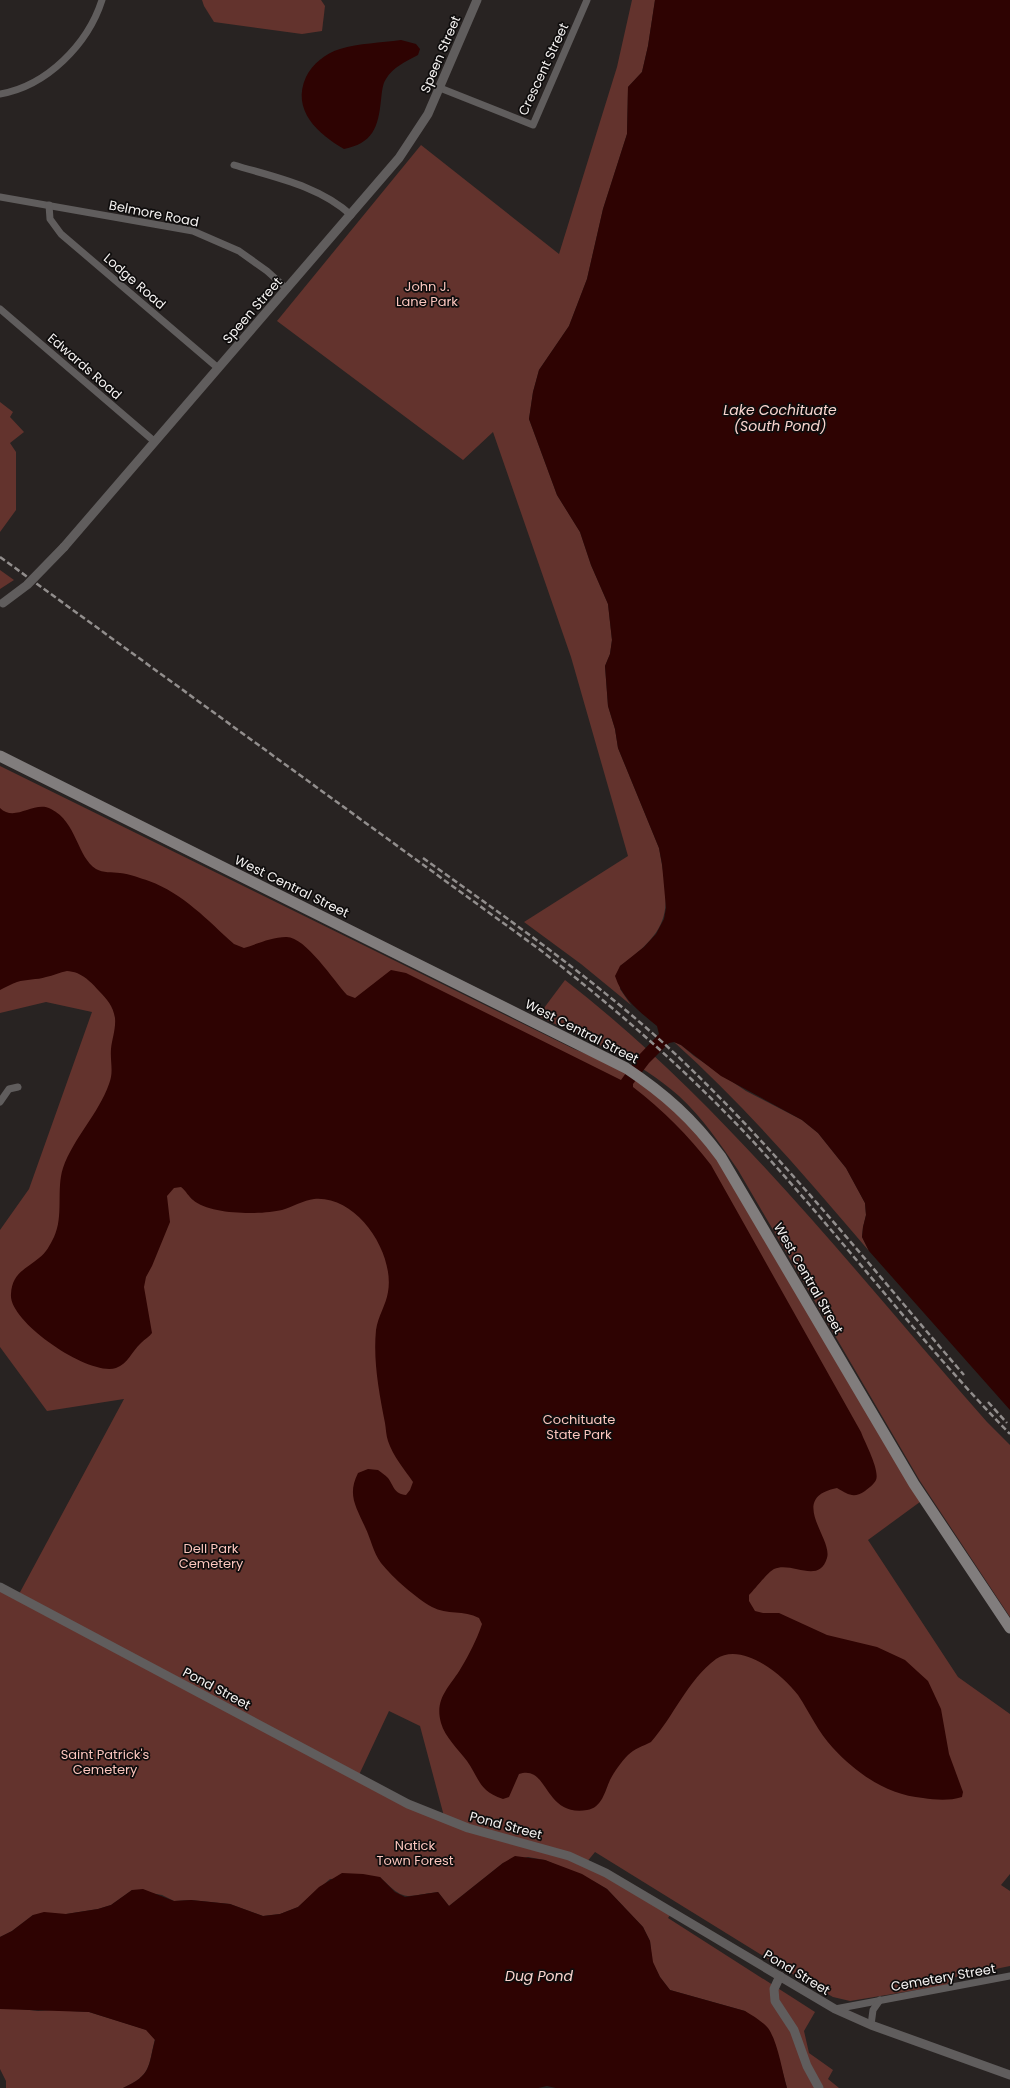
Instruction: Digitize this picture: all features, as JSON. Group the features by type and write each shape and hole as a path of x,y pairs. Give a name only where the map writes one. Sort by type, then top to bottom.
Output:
{"main road":[{"name":"West Central Street","path":"0,756 626,1068 664,1094 689,1117 721,1157 914,1484 1010,1628"}],"street":[{"path":"0,94 30,85 73,51 89,31 102,0"},
{"name":"Speen Street","path":"2,604 32,580 64,547 351,215 415,136 428,114 478,0"},
{"name":"Crescent Street","path":"440,88 533,125 587,0"},
{"path":"234,165 315,191 338,204 351,215"},
{"name":"Belmore Road","path":"0,197 193,231 239,251 287,289"},
{"name":"Lodge Road","path":"48,205 50,219 61,234 218,368"},
{"name":"Edwards Road","path":"0,309 154,442"},
{"path":"0,1102 10,1089 18,1087"},
{"name":"Pond Street","path":"0,1587 414,1807 468,1828 569,1856 606,1872 835,2010 871,2025 1010,2075"},
{"path":"780,1976 774,1989 776,2001 794,2030 807,2066 819,2088"},
{"name":"Cemetery Street","path":"835,2010 880,2000 978,1984 1010,1976"},
{"name":"Cemetery Street","path":"871,2025 873,2010 880,2000"}],"green space":[{"path":"202,0 321,0 325,6 322,31 302,34 214,22"},
{"name":"John J. Lane Park","path":"632,0 655,0 648,46 642,72 628,87 627,134 603,209 587,279 569,326 539,370 533,392 529,419 557,495 580,532 591,565 608,604 612,640 610,654 605,666 608,706 615,729 618,748 659,848 663,869 666,902 664,915 659,928 638,952 620,966 620,989 631,1005 581,964 524,922 628,856 571,657 493,432 463,460 277,321 421,145 559,254 617,67"},
{"path":"0,402 13,412 10,417 24,432 10,443 16,452 16,510 0,532"},
{"path":"0,570 14,580 0,589"},
{"name":"Cochituate State Park","path":"0,766 574,1049 636,1074 699,1128 924,1499 868,1540 958,1677 1010,1714 1010,1874 1001,1885 1010,1891 1010,1966 951,1978 947,1985 850,2001 833,1997 799,1978 595,1852 586,1863 673,1911 668,1918 815,2012 804,2031 809,2053 833,2070 828,2079 839,2088 787,2088 775,2044 745,2011 670,1990 660,1977 652,1962 650,1941 643,1927 607,1889 595,1882 545,1860 528,1857 503,1863 449,1906 438,1892 406,1896 395,1891 380,1877 330,1879 298,1907 280,1914 263,1916 230,1904 191,1900 174,1901 162,1895 132,1890 111,1905 98,1909 66,1914 33,1915 12,1931 0,1937 0,1587 18,1596 124,1399 47,1411 0,1347 0,1230 29,1189 92,1012 46,1002 0,1013","holes":["389,1711 420,1726 445,1820 358,1777"]},
{"path":"565,980 624,1029 680,1081 734,1135 837,1248 987,1422 1010,1445 1010,1617 920,1481 738,1170 718,1141 688,1104 663,1083 612,1051 538,1016"},
{"path":"674,1042 681,1045 694,1056 746,1091 802,1120 818,1133 846,1168 865,1203 866,1215 862,1237 869,1251 751,1117"},
{"path":"12,2008 38,2011 53,2010 89,2012 147,2030 155,2039 147,2069 139,2079 123,2088 6,2088 6,2081 0,2069 0,2009"}],"water":[{"name":"Lake Cochituate (South Pond)","path":"655,0 1010,0 1010,1410 869,1251 862,1237 866,1215 865,1203 846,1168 818,1133 802,1120 721,1076 681,1045 674,1042 669,1043 649,1063 633,1084 633,1087 665,1114 684,1133 711,1165 861,1432 872,1456 876,1470 877,1476 873,1484 868,1489 857,1495 851,1495 837,1488 822,1493 815,1500 813,1509 827,1550 827,1558 823,1566 818,1570 811,1571 781,1567 774,1569 749,1595 749,1601 755,1611 763,1613 779,1613 827,1635 877,1647 905,1660 928,1681 941,1709 949,1754 963,1792 962,1797 947,1800 910,1796 885,1788 874,1782 852,1766 833,1748 818,1729 798,1695 783,1678 761,1663 749,1657 738,1654 726,1655 716,1659 706,1668 689,1688 651,1742 633,1751 618,1767 600,1803 592,1809 573,1810 562,1806 554,1799 536,1776 529,1773 519,1774 509,1797 503,1799 495,1796 484,1788 467,1761 445,1733 439,1714 441,1700 444,1693 467,1658 482,1624 479,1618 432,1607 398,1581 378,1559 354,1500 353,1488 358,1473 368,1469 378,1470 388,1478 399,1493 402,1494 406,1495 413,1482 390,1447 386,1434 377,1376 375,1353 376,1330 388,1292 389,1277 385,1260 379,1244 370,1229 358,1216 345,1206 330,1200 314,1199 273,1212 249,1213 223,1211 211,1209 201,1205 192,1199 181,1187 174,1188 167,1196 170,1222 146,1277 144,1287 152,1333 138,1346 124,1364 116,1368 104,1369 88,1364 53,1345 22,1319 14,1306 11,1294 14,1281 20,1272 44,1254 54,1237 59,1220 60,1185 63,1168 73,1146 99,1106 110,1080 112,1071 111,1049 115,1018 113,1010 107,1000 89,981 75,972 67,971 43,978 20,981 0,990 0,808 6,812 12,813 18,813 38,807 51,809 60,815 66,822 90,864 96,869 105,872 131,875 162,886 194,908 234,944 244,948 275,938 286,937 294,939 302,944 319,960 347,995 355,998 391,970 406,973 621,1080 638,1056 659,1034 657,1026 638,1010 622,992 615,976 620,966 644,947 656,934 664,919 666,908 659,848 618,748 615,729 608,706 605,666 610,654 612,640 608,604 591,565 580,532 557,495 529,419 533,392 539,370 569,326 587,279 603,209 627,134 628,87 642,72 648,46"},
{"path":"401,40 416,44 420,49 418,55 396,68 386,79 382,89 378,119 372,133 362,143 344,149 325,136 310,120 302,100 302,89 306,77 316,63 335,51 355,45"},
{"name":"Dug Pond","path":"515,1856 545,1860 582,1874 607,1889 643,1927 650,1941 653,1962 660,1977 670,1990 745,2011 768,2028 777,2049 787,2088 556,2088 547,2086 538,2088 123,2088 139,2079 147,2069 155,2040 146,2030 89,2012 0,2009 0,1937 12,1931 33,1915 44,1912 66,1914 98,1909 111,1905 132,1890 143,1889 174,1901 191,1900 230,1904 263,1916 280,1914 298,1907 319,1887 342,1873 363,1874 380,1877 395,1892 405,1897 438,1892 449,1906 503,1863"}],"railway":[{"path":"0,557 539,949 626,1020 682,1070 761,1150 946,1365 1010,1434"},
{"path":"423,858 550,950 612,999 671,1050 749,1128 786,1168 964,1375"},
{"path":"988,1402 1007,1423"}],"park label":[{"name":"Dell Park Cemetery","path":"211,1556"},
{"name":"Saint Patrick's Cemetery","path":"105,1762"},
{"name":"Natick Town Forest","path":"415,1852"}]}
